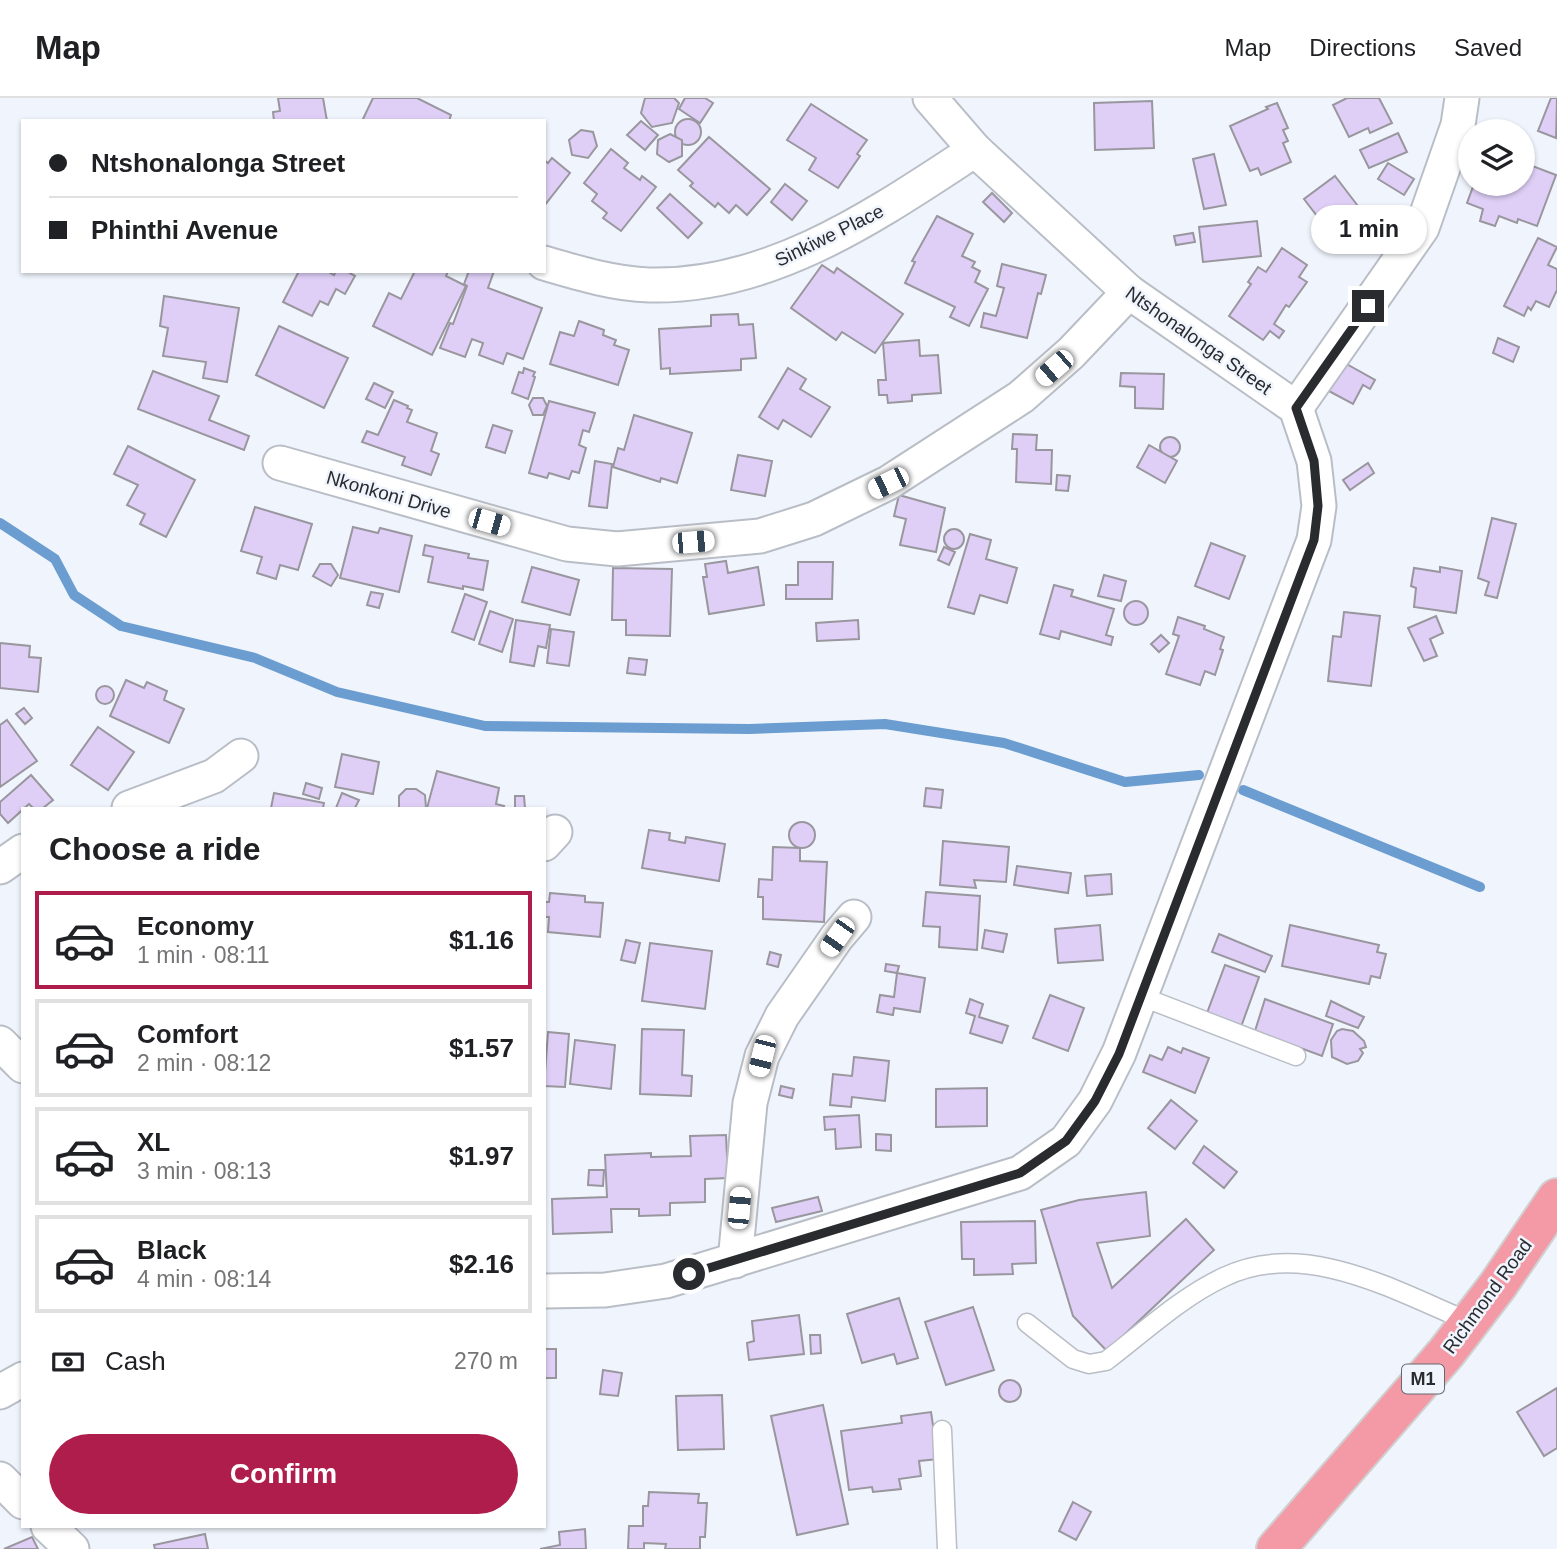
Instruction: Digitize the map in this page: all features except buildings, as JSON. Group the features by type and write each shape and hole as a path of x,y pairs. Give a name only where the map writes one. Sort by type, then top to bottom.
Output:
{"highway":[{"name":"Richmond Road","path":"1276,1549 1446,1353 1557,1199"}],"street":[{"name":"Ntshonalonga Street","path":"930,98 975,150 1129,292 1296,408"},
{"path":"546,1292 605,1290 666,1281 735,1261 1020,1173 1066,1141 1095,1101 1119,1054 1314,540 1318,506 1314,461 1296,408 1422,228 1458,125 1462,98"},
{"name":"Sinkiwe Place","path":"546,264 589,276 648,285 712,281 760,268 813,247 883,210 975,150"},
{"name":"Nkonkoni Drive","path":"280,463 567,544 617,549 760,536 814,519 888,483 1021,397 1071,353 1129,292"},
{"path":"132,807 214,776 241,756"},
{"path":"0,867 21,852"},
{"path":"735,1261 750,1103 762,1056 782,1016 854,917"},
{"path":"0,1043 21,1064"},
{"path":"0,1392 21,1380"},
{"path":"0,1479 21,1500"},
{"path":"50,1528 72,1549"}],"lane":[{"path":"1140,996 1296,1056"},
{"path":"1027,1324 1073,1359 1088,1364 1106,1361 1191,1297 1225,1276 1259,1266 1295,1263 1332,1269 1368,1280 1470,1322"},
{"path":"942,1430 947,1549"}],"waterway":[{"path":"0,523 55,559 74,595 121,626 255,658 337,692 485,726 749,729 885,724 1004,743 1125,782 1199,775"},
{"path":"1243,790 1480,887"}],"route":[{"path":"689,1274 1020,1173 1066,1141 1095,1101 1119,1054 1314,540 1318,506 1314,461 1296,408 1368,306"}]}
